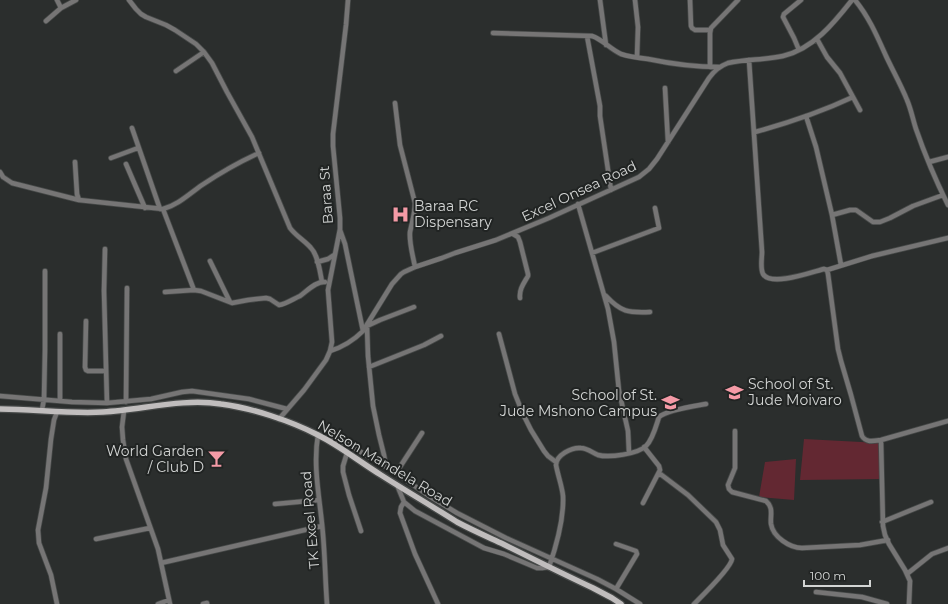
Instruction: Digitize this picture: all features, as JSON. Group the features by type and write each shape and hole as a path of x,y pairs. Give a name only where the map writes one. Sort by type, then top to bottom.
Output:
{"main road":[{"name":"Nelson Mandela Road","path":"0,409 79,413 124,411 203,402 220,403 257,411 318,435 460,523 593,588 620,604"}],"street":[{"path":"56,0 61,8"},
{"path":"46,21 61,8 76,0"},
{"path":"129,0 141,14 166,25 196,44 212,63 252,137 290,228 313,249 322,282"},
{"name":"Baraa St","path":"279,419 304,390 323,364 330,351 332,342 328,294 340,229 333,153 333,134 348,0"},
{"path":"600,0 606,45"},
{"path":"635,0 638,27 637,57"},
{"path":"690,0 692,28 695,30 710,30"},
{"path":"710,67 710,30 738,0"},
{"path":"799,50 783,17 784,14 801,0"},
{"name":"Excel Onsea Road","path":"330,351 340,348 363,332 388,291 398,277 404,272 462,250 512,234 611,190 645,172 657,159 708,78 720,67 728,63 783,56 799,50 817,39 852,0"},
{"path":"855,0 875,30 899,80 908,102 915,128 948,205"},
{"path":"493,33 587,36 597,38 619,53 680,65 720,67"},
{"path":"587,36 600,106 600,116 611,190"},
{"path":"817,39 827,57 840,73 860,110"},
{"path":"176,71 204,52"},
{"path":"749,60 762,267 764,274 768,278 778,280 824,269 827,270 872,256 948,238"},
{"path":"665,88 668,142"},
{"path":"754,132 806,116 853,97"},
{"path":"395,103 400,145 415,203 410,232 415,267"},
{"path":"806,116 816,147 832,215 841,265"},
{"path":"132,128 138,148 194,290"},
{"path":"111,158 138,148"},
{"path":"0,172 3,177 12,183 79,200 162,209 173,206 235,165 259,153"},
{"path":"929,162 948,157"},
{"path":"75,162 77,194 79,200"},
{"path":"126,164 145,208"},
{"path":"832,215 850,210 856,210 873,222 880,222 913,206 943,195"},
{"path":"578,204 605,295 612,330 620,391 628,431 629,453"},
{"path":"592,253 659,228 655,208"},
{"path":"340,229 345,244 363,332"},
{"path":"512,234 518,237 528,274 521,288 520,298"},
{"path":"105,249 104,291 108,403"},
{"path":"317,262 328,259 334,255"},
{"path":"210,261 230,302"},
{"path":"827,270 840,355 864,439 867,441 881,440 948,421"},
{"path":"42,410 44,399 45,272"},
{"path":"165,292 194,290 206,292 230,302 266,298 270,299 277,305 282,305 322,282 329,282"},
{"path":"126,402 127,288"},
{"path":"605,295 625,311 650,312"},
{"path":"386,467 375,419 368,367 367,326 414,307"},
{"path":"86,321 85,368 88,371 106,371"},
{"path":"60,334 60,401"},
{"path":"499,334 521,412 544,451 556,462"},
{"path":"368,367 424,345 442,336"},
{"path":"0,396 95,404 152,399 192,391 249,400 287,409"},
{"path":"397,485 404,502 411,508 484,548 504,554 537,568 549,567 557,542 562,514 563,495 556,470 556,462 560,455 580,448 584,448 599,455 607,456 638,451 644,448 651,440 661,415 706,404"},
{"path":"124,411 122,434 126,459 158,549 169,602 158,604"},
{"path":"57,412 54,420 46,488 38,530 39,543 51,575 57,604"},
{"path":"735,431 734,468 728,485 729,489 732,492 766,501 771,507 771,525 777,536 781,539 794,547 802,548 860,545 888,540"},
{"path":"396,473 422,433"},
{"name":"TK Excel Road","path":"318,435 316,456 327,604"},
{"path":"325,439 334,439 346,443 396,473 457,513 597,579 640,604"},
{"path":"881,440 882,522 888,540 907,574 910,585 909,604"},
{"path":"643,503 660,470 659,466 644,448"},
{"path":"347,453 343,466 343,472 361,532"},
{"path":"659,473 688,495 716,522 720,530 723,545 732,559 731,564 723,574 694,604"},
{"path":"275,504 319,500"},
{"path":"404,502 400,513 415,554 438,604"},
{"path":"882,522 931,502"},
{"path":"161,563 322,526"},
{"path":"96,539 150,528"},
{"path":"616,544 636,551 637,554 616,589"},
{"path":"907,574 932,554 948,548"},
{"path":"816,592 862,597 887,604"}],"shaded area":[{"path":"804,439 880,443 883,479 800,480"},
{"path":"796,459 794,500 759,497 765,462"}],"place":[{"name":"Baraa RC Dispensary","path":"401,214"},
{"name":"School of St. Jude Moivaro","path":"735,392"},
{"name":"School of St. Jude Mshono Campus","path":"670,403"},
{"name":"World Garden / Club D","path":"217,459"}]}
